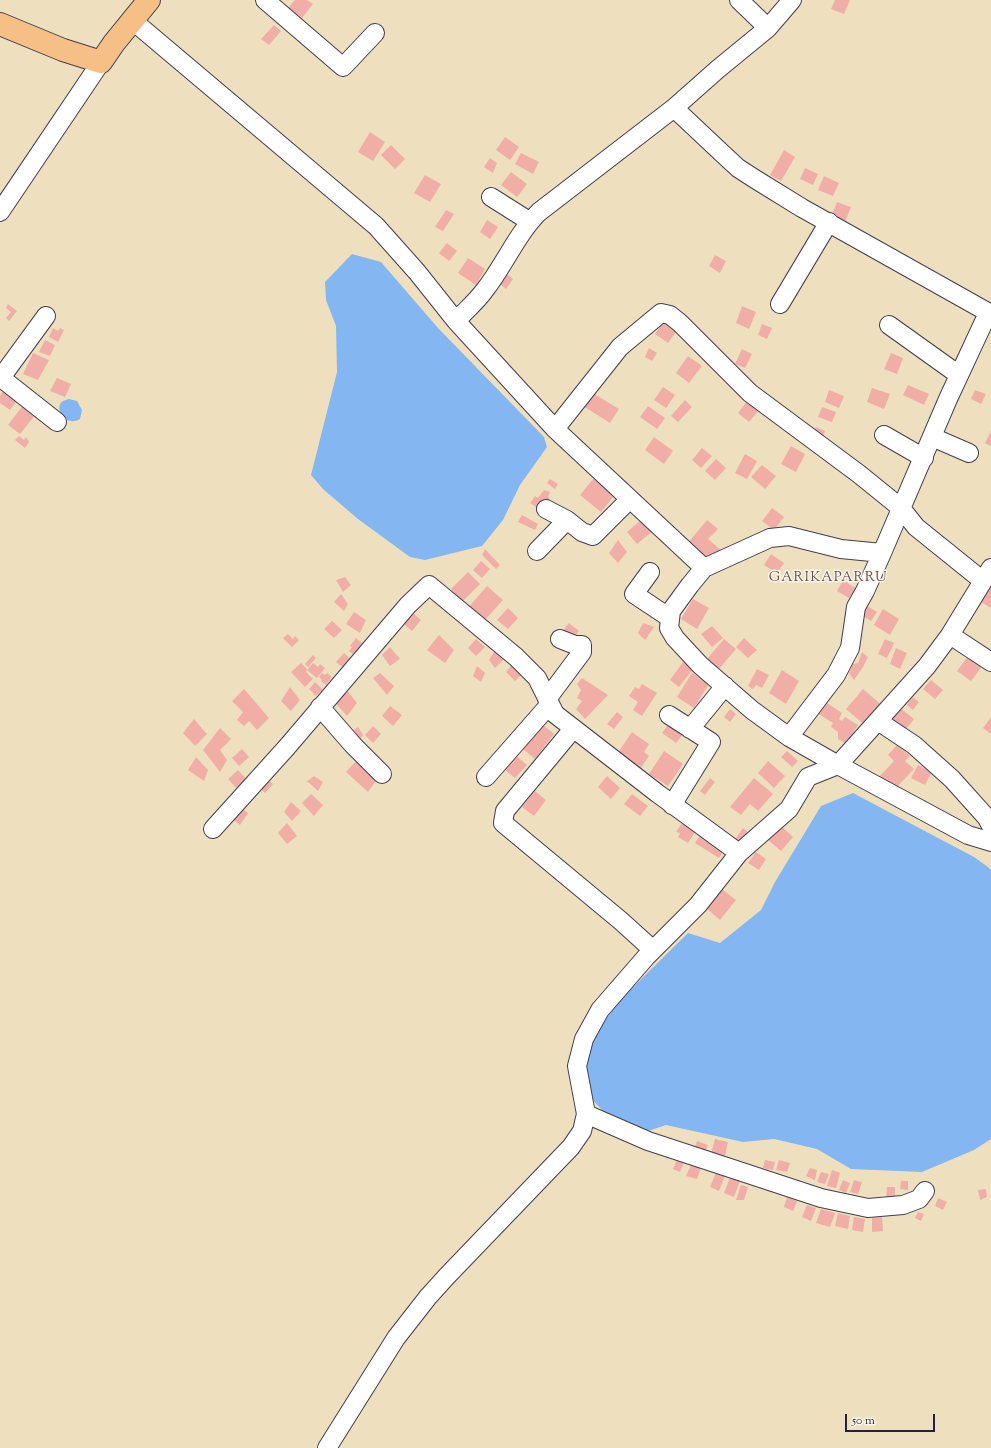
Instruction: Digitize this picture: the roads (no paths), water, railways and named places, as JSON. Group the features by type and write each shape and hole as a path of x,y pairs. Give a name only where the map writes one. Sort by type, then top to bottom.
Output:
{"main road":[{"path":"0,24 62,50 101,62 114,43 149,0"}],"street":[{"path":"265,0 343,67 375,33"},
{"path":"739,0 768,28"},
{"path":"456,321 484,291 529,221 674,108 768,28 792,0"},
{"path":"132,20 376,226 417,272 456,321 555,429 704,568"},
{"path":"0,212 101,62"},
{"path":"674,108 738,168 782,196 989,314 959,375 882,553 856,607 850,648 836,675 789,737"},
{"path":"491,196 529,221"},
{"path":"780,304 829,222"},
{"path":"327,1448 396,1338 412,1317 446,1276 571,1147 582,1132 586,1114 577,1066 584,1039 600,1010 653,950 698,905 739,853 789,809 808,777 838,765 927,666 950,635 987,574 916,527 901,508 859,474 750,393 680,323 670,315 660,313 620,347 555,429"},
{"path":"46,316 0,378 57,422"},
{"path":"889,326 959,375"},
{"path":"884,435 924,458"},
{"path":"932,437 969,453"},
{"path":"546,508 567,520 582,532 593,536 630,500"},
{"path":"537,551 567,520"},
{"path":"882,553 841,549 789,536 770,538 704,568 671,611 669,628 675,638 700,665 752,710 789,737 968,835 991,842"},
{"path":"650,572 634,594 670,618"},
{"path":"213,829 287,747 408,605 429,585 516,657 537,678 555,714 672,804 739,853"},
{"path":"950,635 991,662"},
{"path":"486,777 548,702 578,660 582,652 582,645 575,645 560,638"},
{"path":"690,729 724,686"},
{"path":"320,708 353,745 382,774"},
{"path":"669,715 711,742 672,804"},
{"path":"878,721 914,745 952,779 987,818 991,826"},
{"path":"573,729 505,811 503,823 621,921 653,950"},
{"path":"586,1114 648,1141 821,1198 868,1208 903,1205 920,1199 925,1191"}],"water":[{"path":"352,254 381,262 438,328 544,437 547,447 520,485 503,520 482,546 425,560 410,557 358,519 323,489 311,475 337,372 336,326 326,300 325,282"},
{"path":"69,399 77,401 82,410 80,419 70,421 62,416 59,408 60,404"},
{"path":"853,793 974,857 991,870 991,1139 974,1150 922,1172 851,1169 817,1149 774,1139 743,1142 666,1125 648,1131 613,1122 590,1097 584,1071 596,1033 620,1000 688,933 720,943 761,910 775,882 821,806"}],"district":[{"name":"GARIKAPARRU","path":"828,579"}]}
